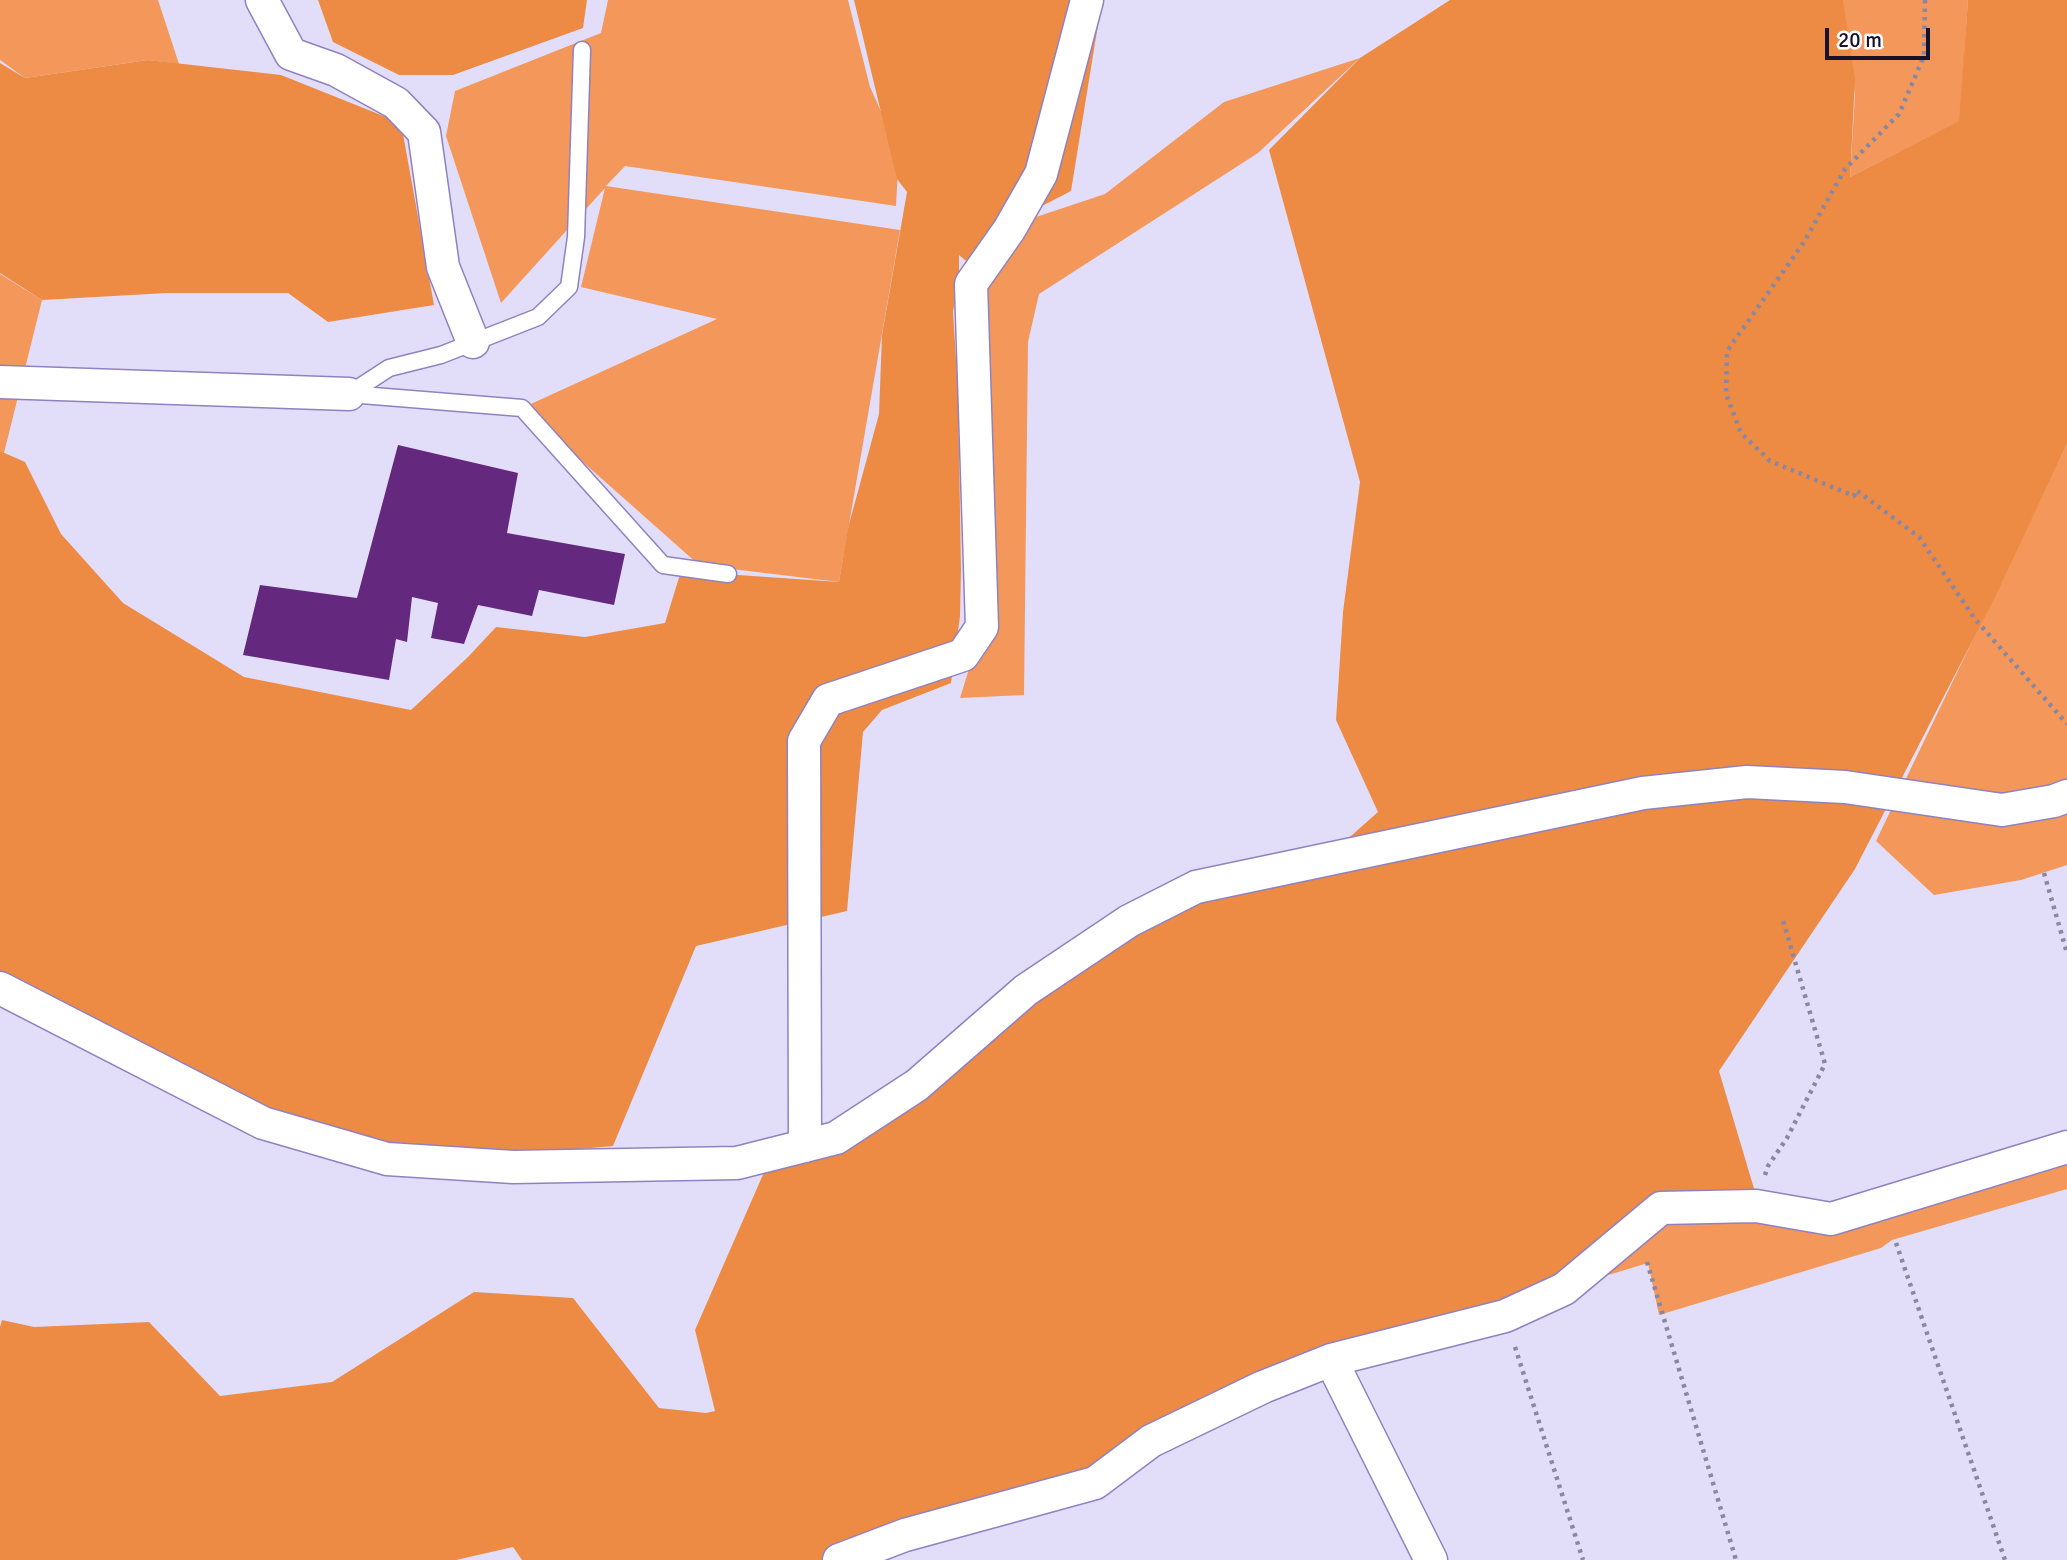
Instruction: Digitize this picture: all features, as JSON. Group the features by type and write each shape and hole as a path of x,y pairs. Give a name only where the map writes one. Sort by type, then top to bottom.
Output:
{"street":[{"path":"262,0 291,54 336,70 396,103 425,132 443,267 473,342"},
{"path":"805,1146 804,741 828,700 963,655 982,627 971,284 1009,230 1041,174 1087,0"},
{"path":"0,382 349,394"},
{"path":"0,988 263,1123 387,1159 513,1167 737,1163 836,1138 918,1084 1026,990 1129,921 1196,887 1643,793 1747,782 1845,787 2002,810 2054,802 2067,796"},
{"path":"839,1560 905,1535 1095,1483 1151,1441 1263,1387 1331,1360 1505,1316 1564,1289 1661,1208 1756,1206 1831,1219 2067,1147"},
{"path":"1331,1360 1431,1560"}],"lane":[{"path":"349,394 389,368 441,355 538,317 569,288 576,237 582,50"},
{"path":"349,394 522,408 663,565 728,574"}],"path":[{"path":"1925,0 1924,56 1899,114 1845,169 1804,242 1727,351 1726,394 1741,433 1770,461 1854,496 1856,490 1919,537 1975,619 2067,724"},
{"path":"2044,873 2067,953"},
{"path":"1756,1206 1768,1167 1787,1138 1825,1064 1782,917"},
{"path":"1636,1228 1736,1560"},
{"path":"1896,1243 2005,1560"},
{"path":"1505,1316 1583,1560"}],"shaded area":[{"path":"0,0 158,0 179,64 148,60 25,78 0,60"},
{"path":"318,0 587,0 583,28 453,75 399,75 333,42"},
{"path":"608,0 848,0 870,87 899,151 896,206 625,166 606,186 900,230 839,582 699,565 522,408 717,319 581,287 605,188 501,303 446,136 455,91 601,33"},
{"path":"854,0 1102,0 1071,191 1009,223 972,266 959,255 953,312 958,391 961,570 960,616 951,683 882,710 863,732 847,911 696,946 613,1146 430,1162 209,1096 0,974 0,451 25,462 61,534 123,603 244,677 411,710 496,627 585,637 665,623 681,571 839,582 848,528 879,414 882,335 907,192 897,179"},
{"path":"1450,0 1843,0 1855,80 1850,177 1959,121 1968,0 2067,0 2067,444 1995,597 1855,869 1719,1071 1758,1202 1661,1208 1564,1289 1263,1387 1082,1470 839,1560 522,1560 513,1547 456,1560 0,1560 2,1320 34,1327 149,1322 220,1396 332,1382 474,1292 573,1298 659,1408 706,1413 715,1411 695,1330 772,1154 859,1123 1186,892 1325,859 1378,812 1336,720 1343,612 1360,482 1269,150 1360,58"},
{"path":"1842,0 1968,0 1960,121 1850,177 1855,94"},
{"path":"1360,58 1258,153 1039,294 1028,342 1024,695 960,698 982,627 965,296 1012,225 1105,194 1224,102"},
{"path":"148,60 281,75 401,123 434,305 328,322 288,293 167,293 42,300 0,273 0,63 25,78"},
{"path":"0,274 42,300 4,453 0,451"},
{"path":"2067,444 2067,865 2021,880 1934,895 1876,841"},
{"path":"2067,1146 2067,1189 1892,1240 1881,1248 1659,1315 1648,1263 1585,1282 1661,1208 1838,1217"}],"building":[{"path":"398,445 518,473 507,533 625,554 614,605 539,590 532,616 478,605 464,644 431,638 438,603 412,597 407,642 396,639 389,680 243,655 260,585 357,598"}]}
